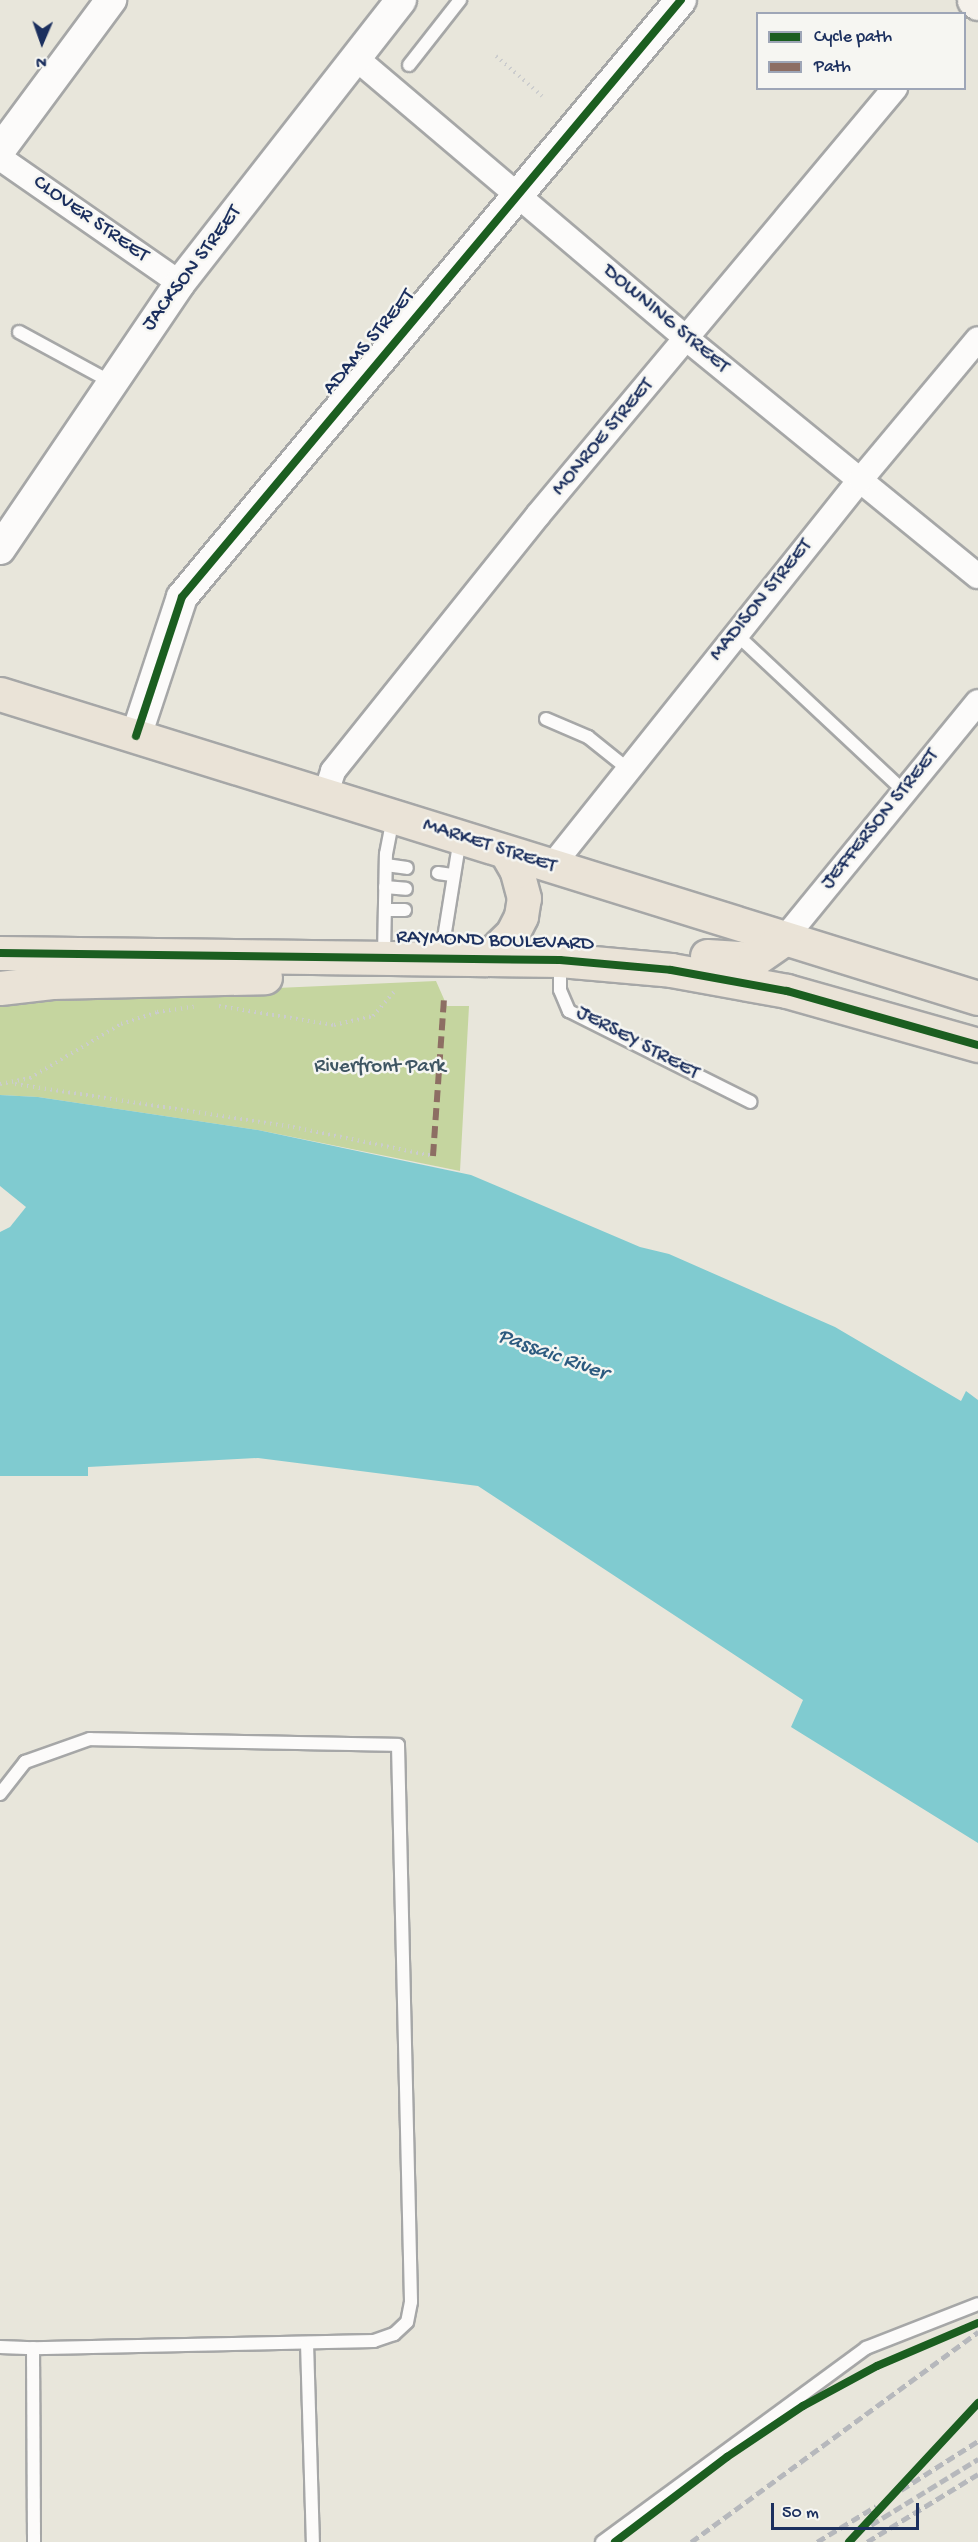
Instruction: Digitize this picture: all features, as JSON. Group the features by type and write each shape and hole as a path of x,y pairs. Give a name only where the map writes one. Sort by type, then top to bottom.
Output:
{"main road":[{"path":"974,0 978,3"},
{"name":"MARKET STREET","path":"0,694 394,816 507,854 978,998"},
{"path":"486,959 512,934 521,916 524,898 517,871 507,854"},
{"path":"560,960 635,948 755,959 784,939"},
{"name":"RAYMOND BOULEVARD","path":"0,953 560,960 750,982 861,1010 978,1045"},
{"path":"0,988 52,982 349,975 441,959"}],"street":[{"path":"0,150 111,0"},
{"name":"JACKSON STREET","path":"0,549 180,283 401,0"},
{"name":"ADAMS STREET","path":"136,736 182,597 681,0"},
{"path":"960,12 969,0"},
{"name":"DOWNING STREET","path":"357,59 687,339 978,576"},
{"name":"MONROE STREET","path":"325,795 333,771 538,515 893,90"},
{"name":"CLOVER STREET","path":"0,158 180,283"},
{"name":"MADISON STREET","path":"551,867 861,479 978,339"},
{"name":"JEFFERSON STREET","path":"784,939 978,702"}],"lane":[{"path":"409,65 460,0"},
{"path":"19,332 111,382"},
{"path":"736,634 905,792"},
{"path":"546,719 588,737 628,769"},
{"path":"384,957 386,865 394,816"},
{"path":"441,959 444,893 452,875 460,837"},
{"path":"386,865 407,868"},
{"path":"438,873 452,875"},
{"path":"386,887 406,889"},
{"path":"385,910 405,910"},
{"name":"JERSEY STREET","path":"560,960 560,990 569,1011 751,1102"},
{"path":"0,1794 25,1762 90,1739 398,1745 411,2301 407,2322 394,2334 374,2341 0,2347"},
{"path":"602,2542 866,2348 978,2304"},
{"path":"307,2343 313,2542"},
{"path":"33,2348 34,2542"}],"path":[{"path":"496,56 542,96"},
{"path":"212,1006 334,1025 373,1016 396,990"},
{"path":"13,1083 48,1068 93,1038 121,1024 157,1012 202,1006"},
{"path":"0,1084 13,1083 293,1127 433,1156"}],"green space":[{"name":"Riverfront Park","path":"436,981 447,1006 469,1006 460,1171 258,1130 38,1097 0,1095 0,1005 28,999"}],"water":[{"name":"Passaic River","path":"0,1095 38,1097 258,1130 471,1175 640,1247 669,1254 835,1327 961,1401 966,1391 978,1400 978,1843 791,1727 803,1700 478,1486 258,1458 88,1467 88,1476 0,1476"}],"pier":[{"path":"0,1186 26,1207 10,1227 0,1232"}],"railway":[{"path":"615,2542 727,2457 803,2406 877,2366 978,2323"},
{"path":"691,2542 978,2332"},
{"path":"849,2542 978,2403"},
{"path":"901,2490 978,2441"},
{"path":"871,2525 978,2459"},
{"path":"867,2542 978,2474"},
{"path":"817,2542 876,2506"}],"marked path":[{"path":"433,1156 444,1000"}],"cycle path":[{"path":"136,736 182,597 681,0"},
{"path":"0,953 560,960 671,970 787,991 978,1045"},
{"path":"615,2542 727,2457 803,2406 877,2366 978,2323"},
{"path":"849,2542 978,2403"}]}
